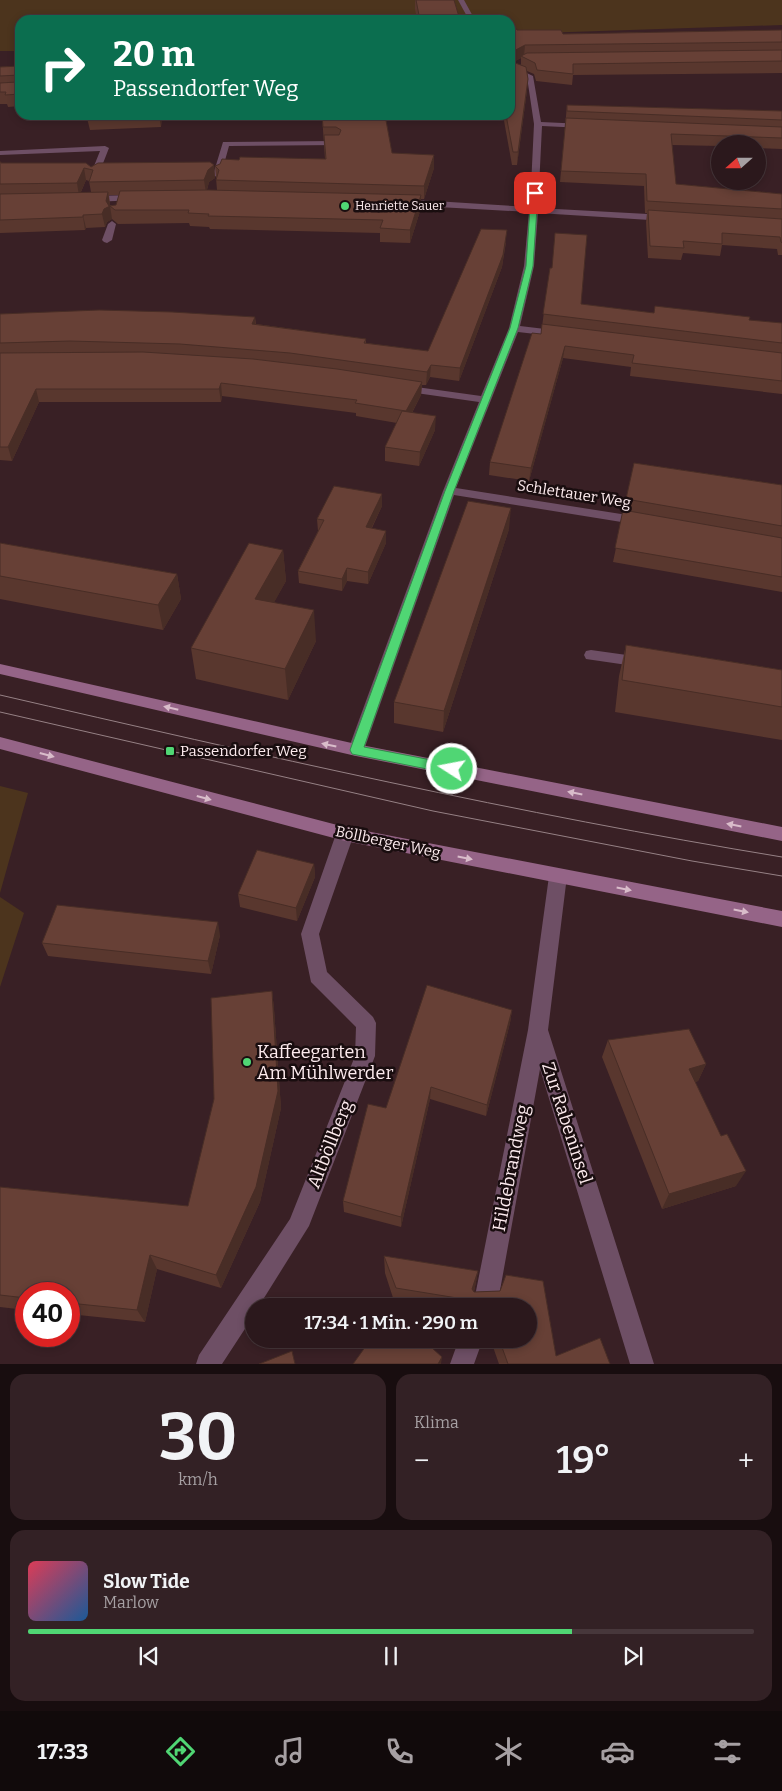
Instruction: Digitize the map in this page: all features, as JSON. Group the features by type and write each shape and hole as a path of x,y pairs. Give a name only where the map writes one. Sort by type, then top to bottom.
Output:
{"street":[{"path":"462,0 470,15"},
{"path":"356,750 449,491 514,328 529,266 538,124 530,76 515,68"},
{"path":"538,124 597,127"},
{"path":"217,175 226,144 336,143"},
{"path":"0,153 105,148 94,176"},
{"path":"82,197 117,203 152,198"},
{"path":"389,202 672,218"},
{"path":"107,240 112,224"},
{"path":"514,328 578,336"},
{"path":"390,386 485,400"},
{"name":"Schlettauer Weg","path":"449,491 648,523"},
{"path":"591,655 658,665"},
{"path":"0,669 356,750 782,834"},
{"name":"Böllberger Weg","path":"0,743 345,834 782,919"},
{"name":"Altböllberg","path":"208,1364 298,1226 365,1056 366,1023 318,976 310,934 345,834"},
{"name":"Zur Rabeninsel","path":"558,876 538,1030 642,1364"},
{"name":"Hildebrandweg","path":"486,1298 538,1030"},
{"path":"462,1364 468,1348"}],"shaded area":[{"path":"0,0 782,0 782,25 515,34 515,15 15,15 15,51 0,51"},
{"path":"0,786 28,793 0,893"},
{"path":"0,897 24,913 0,987"}],"building":[{"path":"416,0 454,0 458,15 419,15"},
{"path":"515,27 517,30 561,30 563,34 782,30 782,42 525,45 515,50"},
{"path":"782,50 782,61 573,64 573,74 537,70 535,63 521,56 527,53"},
{"path":"515,63 526,67 528,79 518,152 513,152 507,120 515,120"},
{"path":"15,66 15,75 0,76 0,67"},
{"path":"15,82 15,94 5,95 6,92 0,92 0,83"},
{"path":"567,105 782,111 782,120 567,111"},
{"path":"566,118 782,127 782,138 766,137 766,135 671,134 676,184 711,187 711,190 740,190 782,194 782,209 647,201 646,174 561,171"},
{"path":"322,120 386,120 392,153 434,155 424,186 216,180 219,170 215,166 220,164 222,159 239,160 240,157 326,159 324,135 339,135 341,130 336,127 323,127"},
{"path":"0,162 86,163 91,167 98,163 210,162 214,165 208,170 204,180 89,182 93,170 84,168 77,183 0,184"},
{"path":"208,190 421,195 410,230 380,228 383,220 208,216 209,214 188,213 189,210 115,210 110,206 104,209 102,214 83,215 83,217 0,220 0,194 108,192 106,201 109,206 116,205 120,191"},
{"path":"648,210 782,219 782,243 780,237 722,233 722,244 683,241 684,248 650,246"},
{"path":"481,229 507,230 503,255 460,368 431,365 427,372 290,353 180,344 70,341 0,343 0,314 99,310 255,317 252,324 366,339 364,343 428,351"},
{"path":"555,233 587,235 581,304 654,313 655,306 750,317 749,320 782,323 782,343 543,314 550,268 552,268"},
{"path":"542,324 782,353 782,381 632,363 634,355 565,346 531,468 490,462 532,333 541,334"},
{"path":"143,352 253,359 422,382 406,411 355,403 357,400 221,383 219,389 36,389 8,447 0,447 0,353"},
{"path":"402,411 436,416 420,452 385,447"},
{"path":"634,463 782,485 782,526 626,499"},
{"path":"334,486 382,494 366,527 386,531 368,572 347,568 342,579 298,571 324,520 317,519"},
{"path":"468,501 511,508 444,711 394,702"},
{"path":"623,510 782,538 782,577 615,548"},
{"path":"0,543 177,574 158,605 0,576"},
{"path":"249,543 283,550 255,599 314,610 285,669 191,648"},
{"path":"626,645 782,670 782,707 622,680"},
{"path":"257,850 314,864 296,908 238,894"},
{"path":"57,905 218,922 208,961 42,943"},
{"path":"427,985 512,1010 487,1105 431,1087 401,1217 343,1201 368,1104 386,1108"},
{"path":"272,991 278,1091 256,1187 216,1275 150,1255 137,1310 80,1304 80,1282 15,1282 15,1297 0,1295 0,1187 188,1206 214,1099 211,998"},
{"path":"689,1029 706,1064 689,1069 721,1136 727,1134 746,1171 669,1194 608,1040"},
{"path":"384,1256 478,1271 472,1289 474,1292 500,1291 506,1275 543,1281 556,1356 600,1338 610,1364 508,1364 502,1348 537,1348 537,1298 457,1298 396,1288"},
{"path":"365,1348 432,1348 442,1357 438,1364 353,1364"},
{"path":"292,1351 295,1364 259,1364"}],"tram line":[{"path":"0,695 195,740 488,803 782,857"},
{"path":"0,712 433,811 692,861 782,876"}],"place":[{"name":"Henriette Sauer","path":"345,206"},
{"name":"Passendorfer Weg","path":"170,751"},
{"name":"Kaffeegarten Am Mühlwerder","path":"247,1062"}],"route":[{"path":"452,769 356,750 449,491 514,328 529,266 535,193"}]}
